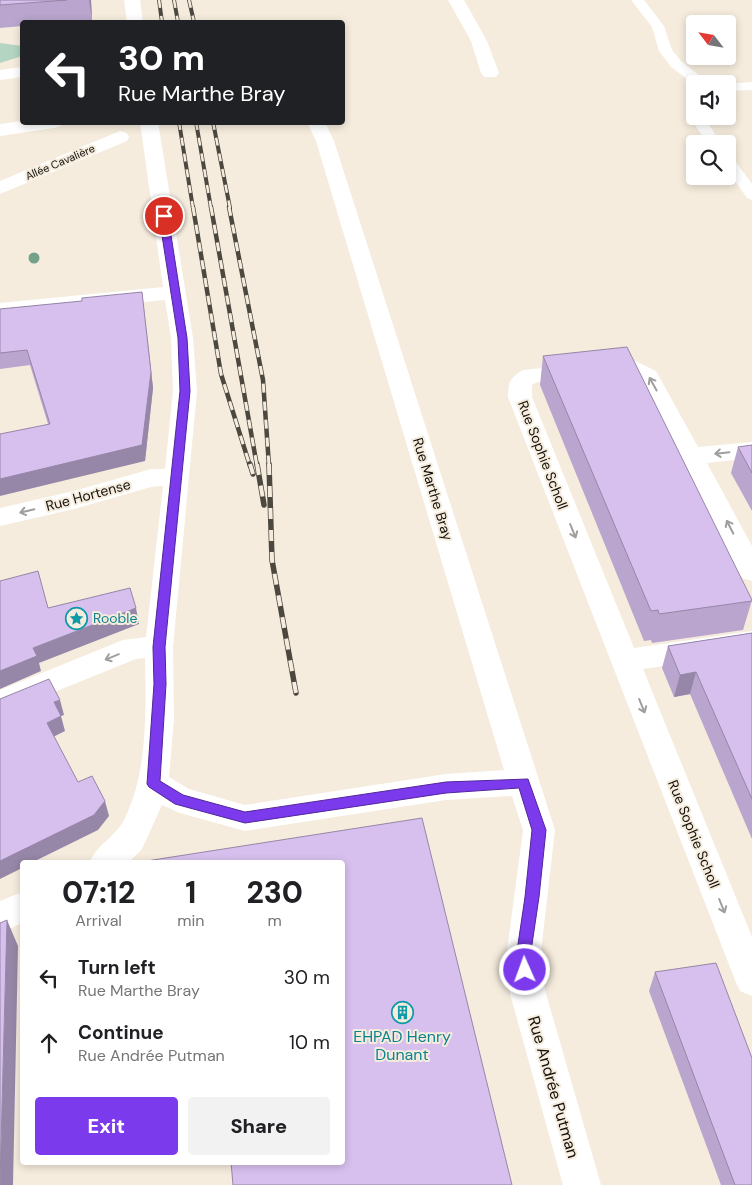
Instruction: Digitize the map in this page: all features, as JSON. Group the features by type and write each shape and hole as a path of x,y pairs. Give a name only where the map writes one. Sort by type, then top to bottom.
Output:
{"street":[{"path":"132,0 135,20"},
{"path":"456,0 478,41 490,73"},
{"path":"0,75 20,72"},
{"path":"0,130 34,125"},
{"path":"108,860 130,841 146,812 154,784 160,684 159,647 185,391 182,338 149,125"},
{"name":"Rue Marthe Bray","path":"317,125 325,141 523,782"},
{"name":"Allée Cavalière","path":"0,188 120,137"},
{"path":"0,310 175,292"},
{"name":"Rue Sophie Scholl","path":"752,571 693,456 648,376 632,366 531,375 520,382 520,397 752,980"},
{"path":"693,456 752,450"},
{"name":"Rue Hortense","path":"0,518 74,500 150,478 177,478"},
{"path":"624,661 752,642"},
{"path":"0,702 133,648 159,647"},
{"path":"154,784 180,800 245,818 446,787 523,782"},
{"name":"Rue Andrée Putman","path":"523,782 539,830 524,951 527,990 582,1185"},
{"path":"0,918 20,908"}],"lane":[{"path":"637,0 658,26 666,51 676,64 690,75"},
{"path":"736,87 752,86"},
{"path":"736,172 752,195"}],"green space":[{"path":"0,43 20,46 20,57 0,63"}],"building":[{"path":"0,0 67,0 0,5"},
{"path":"142,292 151,372 142,445 0,479 0,434 50,424 27,350 0,353 0,309 82,301 82,298"},
{"path":"627,347 752,601 659,614 658,610 651,611 543,356"},
{"path":"752,445 752,473 738,447"},
{"path":"38,571 48,608 130,588 136,608 33,648 37,656 0,671 0,581"},
{"path":"752,633 752,799 696,672 680,675 668,646"},
{"path":"49,679 60,700 54,702 61,716 47,723 78,782 92,776 105,801 94,815 0,861 0,699"},
{"name":"EHPAD Henry Dunant","path":"422,818 512,1185 233,1185 231,1165 345,1165 345,860 153,860"},
{"path":"7,920 0,1182 0,923"},
{"path":"716,963 752,1058 752,1185 735,1185 655,972"}],"railway":[{"path":"159,0 162,20"},
{"path":"174,0 178,20"},
{"path":"189,0 194,20"},
{"path":"179,125 193,208"},
{"path":"197,125 211,208"},
{"path":"214,125 230,208"},
{"path":"193,207 221,374 250,466"},
{"path":"211,207 257,466"},
{"path":"229,207 263,380 269,466"},
{"path":"250,464 253,474"},
{"path":"257,464 264,505"},
{"path":"269,464 272,560 296,693"}],"place":[{"name":"Rooble","path":"77,618"},
{"name":"EHPAD Henry Dunant","path":"402,1012"}],"route":[{"path":"164,216 182,338 185,391 159,647 160,684 154,784 180,800 245,818 446,787 523,782 539,830 524,951 525,970"}]}
